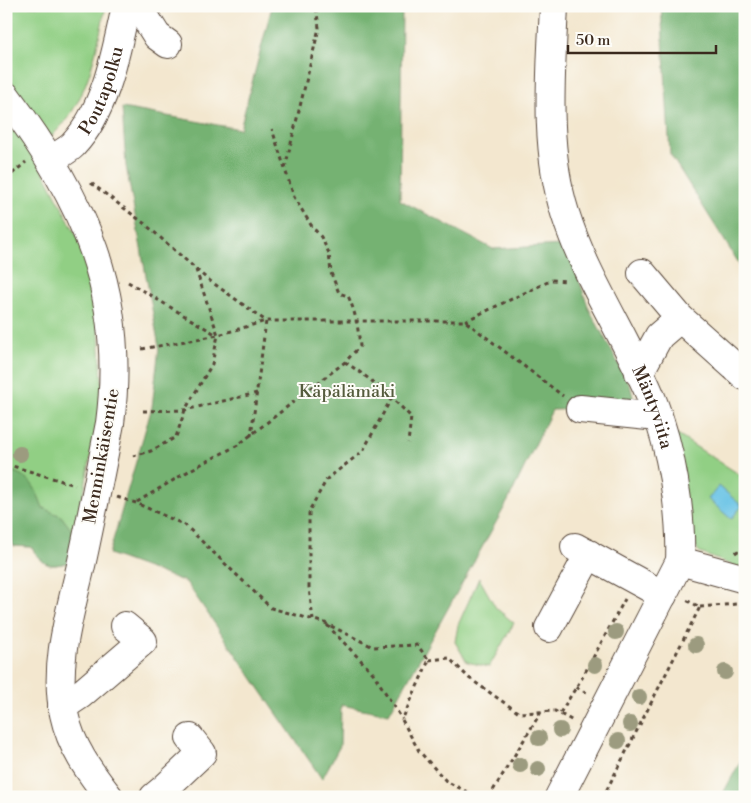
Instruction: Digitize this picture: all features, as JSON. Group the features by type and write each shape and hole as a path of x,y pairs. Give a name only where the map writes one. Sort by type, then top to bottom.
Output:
{"street":[{"name":"Poutapolku","path":"51,160 72,147 88,127 117,49 126,6"},
{"path":"117,49 163,40 140,9 133,6"},
{"name":"Mäntyviita","path":"554,6 551,81 552,153 564,211 580,255 639,373 658,417 670,459 681,539 680,561 559,797"},
{"name":"Menninkäisentie","path":"6,96 51,160 70,194 93,245 109,306 115,362 114,397 110,423 109,495 62,656 60,676 62,707 70,736 87,769 110,797"},
{"path":"642,274 680,318 745,376"},
{"path":"639,373 659,336 680,318"},
{"path":"580,409 658,417"},
{"path":"548,628 582,550 663,595"},
{"path":"680,561 745,579"},
{"path":"62,707 80,695 143,641 125,626"},
{"path":"154,797 202,753 190,738"}],"path":[{"path":"285,168 318,28 316,6"},
{"path":"136,503 251,436 345,362 360,346 358,322 348,296 339,293 331,273 329,253 294,197 272,129"},
{"path":"91,183 145,224 196,270 266,321"},
{"path":"133,456 151,451 176,436 185,410 212,364 218,335 196,270"},
{"path":"142,349 218,335 266,321 465,321 552,280 594,283"},
{"path":"128,282 218,335"},
{"path":"251,436 266,321"},
{"path":"465,321 580,409"},
{"path":"345,362 375,382 392,397 410,418 408,443"},
{"path":"143,411 185,410 257,393"},
{"path":"313,620 309,588 308,511 327,479 363,451 392,397"},
{"path":"6,464 136,503 184,525 271,608 325,623 373,647 417,645 429,660"},
{"path":"560,713 626,598"},
{"path":"700,608 738,604 745,606"},
{"path":"325,623 373,673 419,751 446,781 477,797"},
{"path":"429,660 449,658 470,678 519,713 555,711 592,732"},
{"path":"402,720 429,660"},
{"path":"576,687 592,695"},
{"path":"489,797 542,712"}],"green space":[{"path":"6,6 106,6 88,78 81,95 62,126 48,139 6,85"},
{"name":"Käpälämäki","path":"272,6 402,6 400,200 493,249 561,245 572,259 589,309 630,385 636,408 552,410 508,501 389,714 341,705 340,746 322,779 186,582 109,554 152,407 159,347 126,166 122,108 240,129"},
{"path":"661,6 745,6 745,273 670,154"},
{"path":"6,110 25,136 80,242 97,303 103,395 70,562 56,565 43,562 31,547 14,546 6,529"},
{"path":"676,434 745,478 745,570 700,553 689,537"},
{"path":"6,469 21,475 31,483 43,508 61,516 76,536 70,562 56,565 47,564 43,562 31,547 14,546 6,529"},
{"path":"479,578 496,608 514,623 489,667 467,662 455,642 458,625"},
{"path":"745,753 745,797 721,797"}],"water":[{"path":"719,486 742,506 731,519 708,499"}]}
